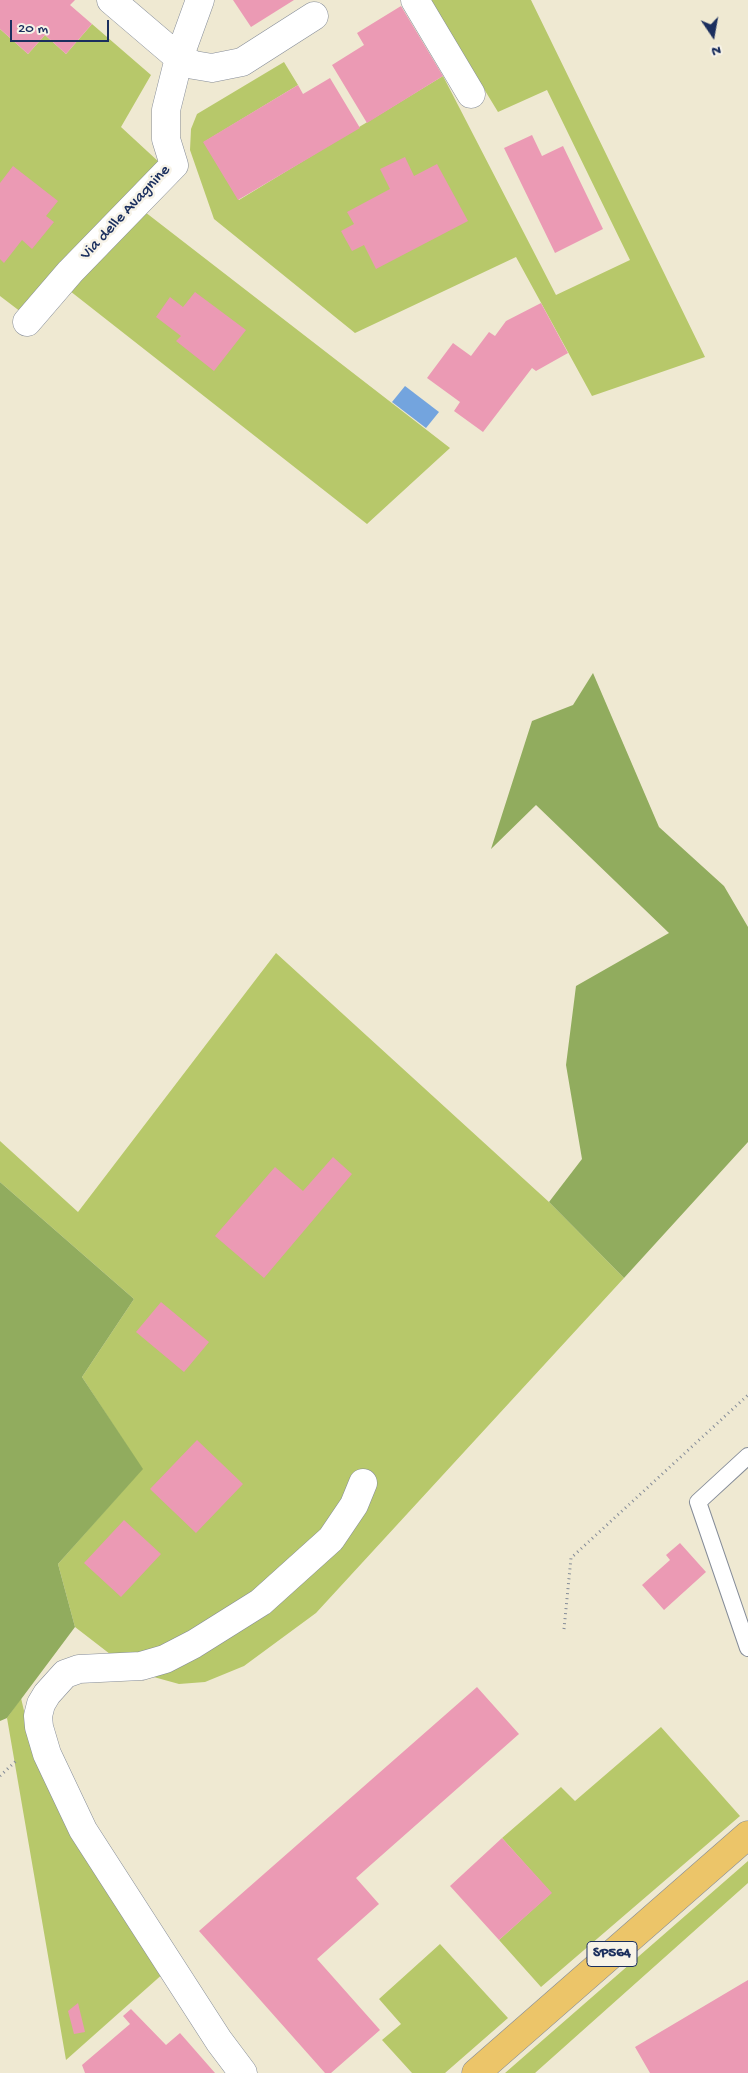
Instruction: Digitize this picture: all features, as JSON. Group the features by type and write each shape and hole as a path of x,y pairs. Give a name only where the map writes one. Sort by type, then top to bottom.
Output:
{"main road":[{"name":"SP564","path":"476,2073 748,1835"}],"street":[{"path":"111,0 179,58 194,65 212,68 242,62 314,16"},
{"name":"Via delle Avagnine","path":"27,322 70,272 174,165 166,139 165,125 171,83 200,0"},
{"path":"415,0 471,94"},
{"path":"243,2073 219,2041 83,1830 47,1754 39,1727 38,1716 41,1704 47,1694 64,1674 79,1669 141,1666 165,1659 194,1644 261,1602 331,1539 354,1504 363,1483"}],"lane":[{"path":"748,1456 698,1502 748,1648"}],"path":[{"path":"564,1629 571,1558 748,1395"}],"green space":[{"path":"430,0 531,0 705,357 592,396 516,257 355,333 214,219 190,150 191,129 197,114 284,62 298,85 204,142 239,200 443,76 556,295 630,260 547,90 498,112"},
{"path":"92,24 151,75 121,127 160,163 21,312 0,296 0,29 28,54 45,35 66,54"},
{"path":"145,212 450,448 367,524 70,291"},
{"path":"593,673 659,827 724,886 748,927 748,1142 624,1278 549,1202 582,1159 566,1065 576,986 669,933 536,805 491,849 532,721 573,705"},
{"path":"276,953 549,1202 624,1278 316,1613 244,1666 205,1682 179,1684 132,1671 75,1627 58,1564 142,1469 82,1377 134,1299 0,1182 0,1141 78,1212"},
{"path":"0,1182 134,1299 82,1377 143,1469 58,1564 75,1627 7,1718 0,1721"},
{"path":"21,1698 32,1745 165,1972 66,2060 7,1718"},
{"path":"661,1727 740,1816 541,1987 499,1940 551,1893 502,1838 561,1787 575,1801"},
{"path":"748,1861 748,1883 535,2073 505,2073"},
{"path":"440,1944 508,2018 445,2073 412,2073 382,2040 401,2024 379,1999"}],"water":[{"path":"405,386 439,412 426,428 392,402"}],"building":[{"path":"0,0 75,0 70,5 92,24 66,54 45,35 28,54 0,29"},
{"path":"233,0 294,0 251,27"},
{"path":"401,6 443,76 367,123 332,65 364,45 357,33"},
{"path":"330,78 360,128 238,200 203,142 298,85 303,94"},
{"path":"532,135 542,156 563,146 603,229 555,253 504,148"},
{"path":"405,157 414,176 437,164 468,221 376,269 364,245 352,251 341,231 354,224 347,212 390,189 380,169"},
{"path":"13,166 58,201 46,216 54,222 32,249 22,240 4,263 0,259 0,183"},
{"path":"195,292 246,330 214,371 176,341 181,336 156,317 170,297 183,307"},
{"path":"541,303 568,353 536,371 532,368 483,432 454,411 460,402 427,378 453,343 471,356 489,332 495,336 506,321"},
{"path":"333,1157 352,1174 264,1278 215,1236 275,1167 303,1191"},
{"path":"161,1302 209,1342 184,1372 136,1332"},
{"path":"197,1440 243,1484 196,1533 150,1489"},
{"path":"124,1520 161,1554 121,1597 84,1563"},
{"path":"680,1543 706,1572 664,1610 642,1585 670,1560 666,1555"},
{"path":"477,1687 519,1734 356,1878 379,1904 317,1959 380,2030 331,2073 325,2073 199,1931"},
{"path":"502,1838 552,1893 499,1940 450,1886"},
{"path":"748,1980 748,2073 650,2073 635,2047"},
{"path":"78,2003 85,2032 74,2034 68,2011"},
{"path":"131,2009 166,2045 180,2033 215,2073 85,2073 82,2065 130,2024 123,2016"}]}
